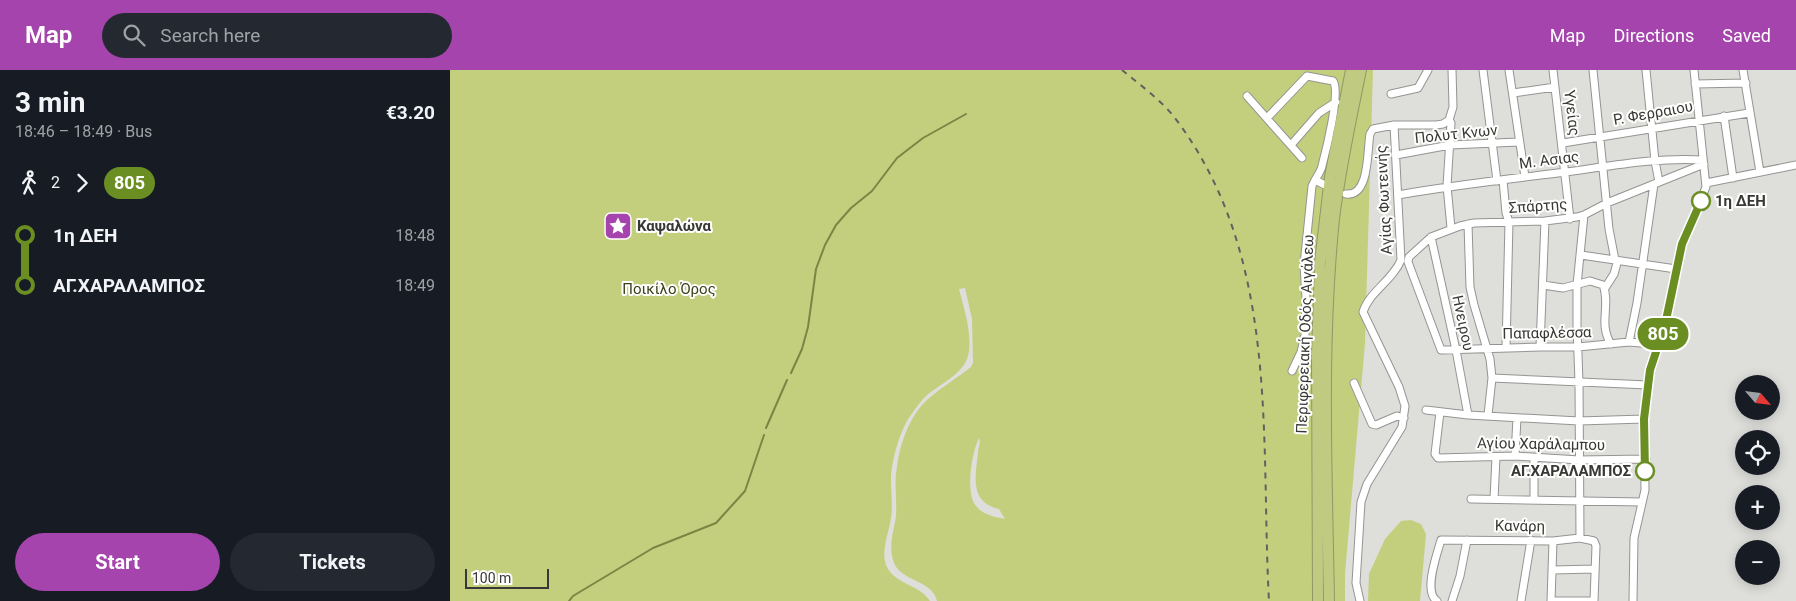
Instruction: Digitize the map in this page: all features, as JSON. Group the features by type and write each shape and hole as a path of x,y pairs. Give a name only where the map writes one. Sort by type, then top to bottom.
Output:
{"highway":[{"name":"Περιφερειακή Οδός Αιγάλεω","path":"1318,601 1317,364 1320,262 1330,177 1351,70"},
{"name":"Περιφερειακή Οδός Αιγάλεω","path":"1329,601 1327,354 1330,263 1338,193 1361,70"}],"street":[{"path":"1391,94 1418,88 1428,70"},
{"path":"1451,228 1447,186 1451,123 1449,120 1453,107 1452,70"},
{"path":"1483,70 1492,142 1509,222 1506,348"},
{"path":"1509,70 1525,177"},
{"name":"Υγείας","path":"1553,70 1570,219"},
{"path":"1593,70 1607,202 1617,263 1605,288 1604,326 1605,333 1611,344"},
{"path":"1629,342 1657,183 1646,70"},
{"path":"1633,601 1634,538 1645,490 1644,419 1648,385 1656,348 1665,325 1682,244 1705,191 1706,183 1694,70"},
{"path":"1743,70 1760,172"},
{"path":"1267,118 1307,76 1333,81 1337,89 1322,168 1311,192 1304,265 1305,336 1301,352 1292,371"},
{"path":"1695,84 1746,84"},
{"path":"1513,93 1555,87"},
{"path":"1247,96 1302,158"},
{"path":"1291,145 1320,113 1336,102"},
{"name":"Ρ. Φερραιου","path":"1562,142 1749,112"},
{"path":"1724,116 1732,178"},
{"path":"1346,194 1358,192 1363,184 1370,132 1377,127 1436,125 1443,124 1449,120"},
{"name":"Αγίας Φωτεινής","path":"1394,126 1401,260 1367,303 1363,312 1399,387 1405,406 1404,418"},
{"name":"Πολυτ Κνων","path":"1396,155 1450,145 1520,142"},
{"name":"Μ. Ασιας","path":"1398,195 1447,186 1655,161 1681,159 1704,162"},
{"name":"Σπάρτης","path":"1439,347 1408,262 1410,254 1431,237 1451,228 1468,224 1545,221 1584,216 1607,202 1704,162"},
{"path":"1706,183 1796,165"},
{"path":"1315,180 1324,185"},
{"path":"1553,541 1551,601 1594,601 1596,546 1594,541 1580,538 1579,501 1580,383 1577,285 1584,216"},
{"path":"1540,347 1545,221"},
{"path":"1468,224 1470,287 1487,348 1492,378 1488,415"},
{"name":"Ηνειρου","path":"1431,237 1468,415"},
{"path":"1581,255 1676,269"},
{"path":"1543,285 1563,288 1590,282 1600,284 1605,288"},
{"name":"Παπαφλέσσα","path":"1439,347 1444,351 1487,348 1578,347 1629,342 1641,343 1656,348"},
{"path":"1492,378 1648,385"},
{"path":"1354,383 1374,425 1397,416 1404,418 1402,427 1363,493 1360,512 1356,582 1360,601"},
{"path":"1426,410 1517,418 1579,420 1644,419"},
{"name":"Αγίου Χαράλαμπου","path":"1440,412 1436,457 1515,456 1579,460 1646,459"},
{"path":"1515,456 1517,418"},
{"path":"1494,499 1496,457"},
{"path":"1534,458 1534,500"},
{"path":"1471,499 1642,502"},
{"name":"Κανάρη","path":"1435,600 1431,591 1430,580 1441,540 1553,541 1580,538"},
{"path":"1452,601 1458,585 1468,540"},
{"path":"1521,601 1531,540"},
{"path":"1553,570 1595,570"}],"green space":[{"name":"Ποικίλο Όρος","path":"450,70 1373,70 1365,343 1345,574 1345,601 937,601 930,589 904,575 895,565 891,546 896,516 898,458 907,430 916,413 928,399 971,367 973,363 972,319 965,288 959,289 969,331 968,356 961,369 925,397 907,421 897,446 891,473 892,513 884,551 885,563 892,574 921,592 930,601 450,601","holes":["979,438 976,488 983,501 999,509 1005,519 992,516 980,510 974,503 970,480 974,452"]},
{"path":"1411,520 1421,524 1426,534 1420,601 1368,601 1369,574 1385,539 1401,521"}],"waterway":[{"path":"791,373 802,349 808,327 816,269 825,245 836,225 851,208 872,191 897,158 923,138 966,114"},
{"path":"766,428 787,380"},
{"path":"569,601 573,596 653,548 716,523 745,491 764,435"}],"railway":[{"path":"1122,70 1156,98 1175,118 1209,172 1233,229 1249,289 1258,350 1263,413 1269,601"}],"bus line":[{"name":"805","path":"1645,471 1644,419 1650,370 1665,325 1682,244 1701,201"}],"place":[{"name":"1η ΔΕΗ","path":"1701,201"},
{"name":"Καψαλώνα","path":"618,226"},
{"name":"ΑΓ.ΧΑΡΑΛΑΜΠΟΣ","path":"1645,471"}]}
